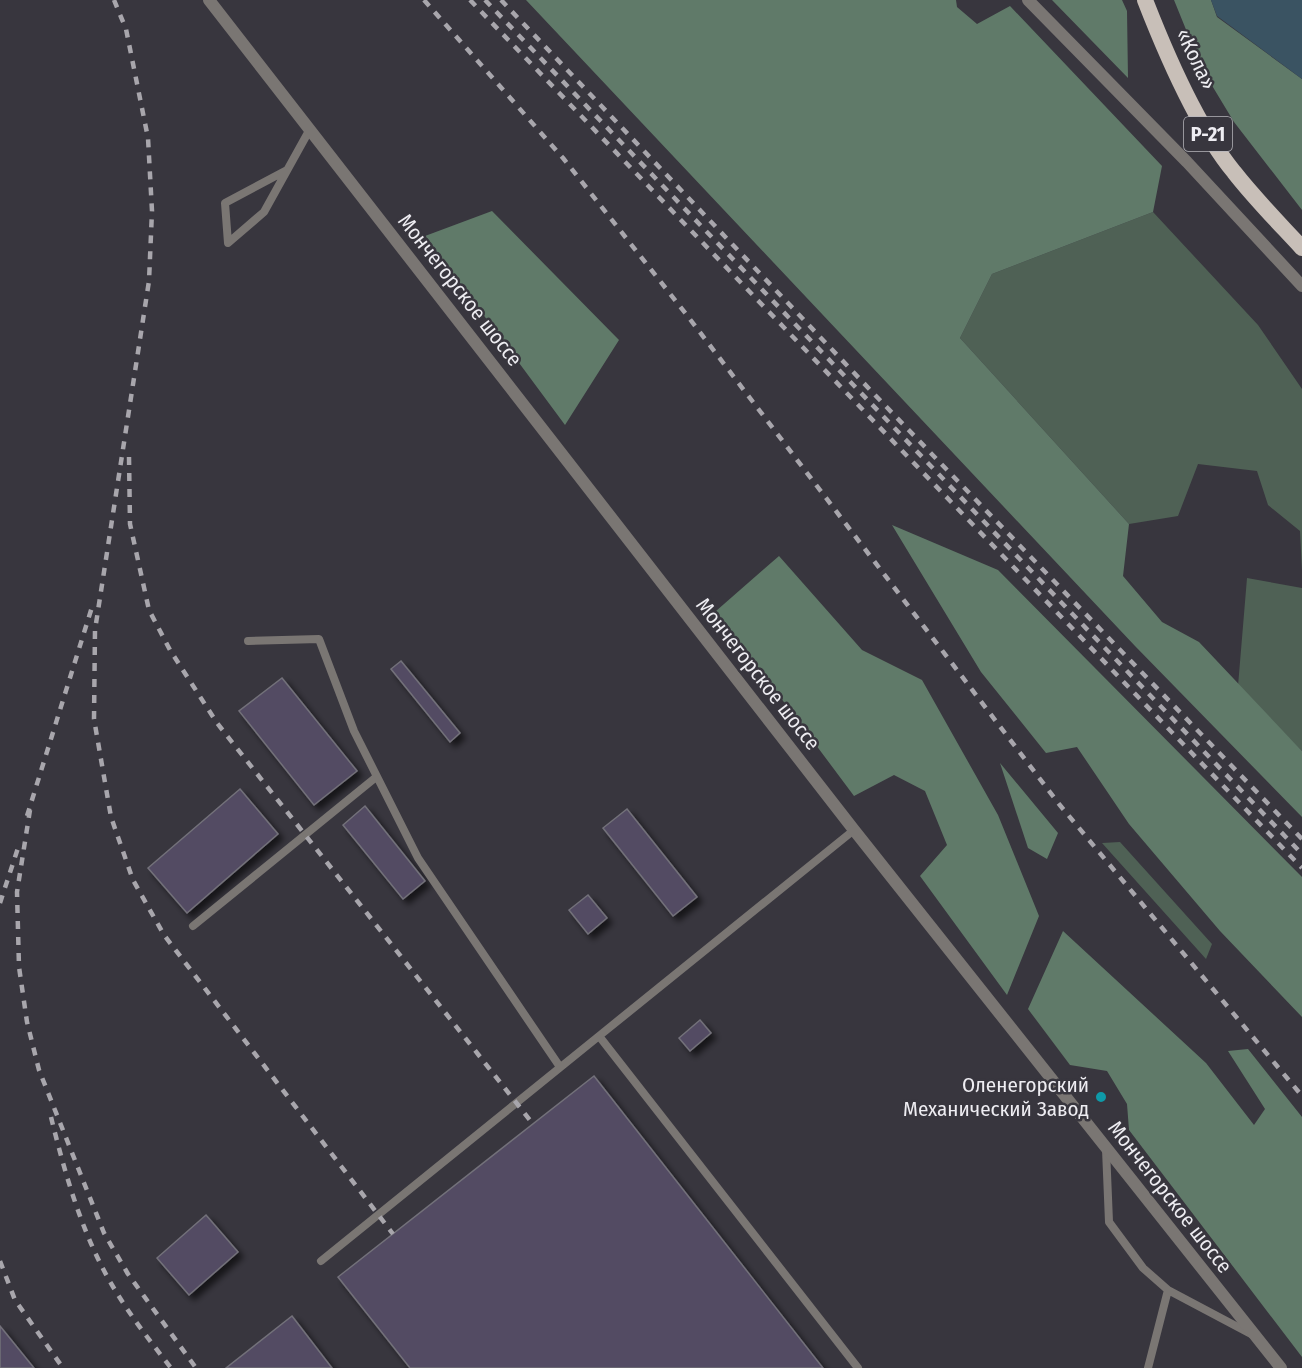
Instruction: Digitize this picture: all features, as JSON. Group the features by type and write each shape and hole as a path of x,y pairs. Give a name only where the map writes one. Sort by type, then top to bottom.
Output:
{"highway":[{"name":"«Кола»","path":"1144,0 1162,44 1209,136 1233,171 1302,248"}],"street":[{"name":"Мончегорское шоссе","path":"209,0 854,830 1281,1368"},
{"path":"1028,0 1187,162 1302,286"}],"lane":[{"path":"287,170 225,203 228,243 264,212 310,129"},
{"path":"248,641 319,639 375,778 418,858 560,1067"},
{"path":"193,926 375,778"},
{"path":"321,1260 854,830"},
{"path":"599,1036 858,1368"},
{"path":"1106,1148 1109,1222 1143,1268 1168,1290 1255,1337"},
{"path":"1148,1368 1168,1290"}],"green space":[{"path":"526,0 956,0 957,7 977,24 1010,6 1162,166 1153,212 992,274 960,338 1129,524 1123,576 1162,622 1199,642 1302,751 1302,817 1135,646"},
{"path":"1052,0 1122,0 1127,11 1128,78"},
{"path":"1174,0 1211,0 1217,17 1302,79 1302,210 1234,122 1202,69"},
{"path":"492,211 619,340 565,425 425,236"},
{"path":"1153,212 1258,325 1302,389 1302,571 1300,531 1268,505 1257,471 1198,464 1178,516 1129,524 960,338 992,274"},
{"path":"892,525 998,570 1302,877 1302,1017 1220,931 1129,824 1077,747 1046,753 981,672"},
{"path":"779,556 862,650 922,680 998,815 1039,916 1007,995 920,876 947,845 925,791 894,775 854,796 716,611"},
{"path":"1247,578 1302,588 1302,751 1238,686"},
{"path":"1000,763 1058,833 1047,859 1028,848"},
{"path":"1120,842 1212,944 1206,959 1102,843"},
{"path":"1063,931 1206,1063 1254,1125 1265,1109 1228,1051 1248,1049 1302,1117 1302,1357 1129,1130 1127,1104 1107,1071 1070,1065 1028,1009"}],"water":[{"path":"1211,0 1302,0 1302,79 1217,16"}],"building":[{"path":"401,661 460,733 450,742 391,669"},
{"path":"282,678 357,771 314,805 239,711"},
{"path":"240,789 278,834 187,913 148,868"},
{"path":"365,806 425,881 403,899 343,825"},
{"path":"627,809 697,897 673,916 603,828"},
{"path":"588,895 607,918 588,934 569,910"},
{"path":"700,1020 711,1033 690,1051 679,1038"},
{"path":"594,1076 823,1368 410,1368 338,1277"},
{"path":"206,1215 238,1252 189,1295 157,1258"},
{"path":"292,1316 332,1368 226,1368"},
{"path":"0,1326 34,1368 0,1368"}],"railway":[{"path":"114,0 126,29 148,138 152,211 149,281 95,630 94,719 111,817 133,880 164,935 393,1234"},
{"path":"424,0 563,158 686,314 1059,804 1302,1096"},
{"path":"470,0 1302,868"},
{"path":"485,0 1302,854"},
{"path":"501,0 875,395 1302,839"},
{"path":"129,457 130,524 149,610 170,650 217,723 533,1124"},
{"path":"27,816 92,607"},
{"path":"30,810 17,892 19,967 27,1022 39,1070 104,1233 128,1274 196,1368"},
{"path":"0,903 18,848"},
{"path":"51,1117 83,1224 101,1265 125,1306 171,1368"},
{"path":"0,1261 15,1300 63,1368"}],"place":[{"name":"Оленегорский Механический Завод","path":"1101,1097"}]}
